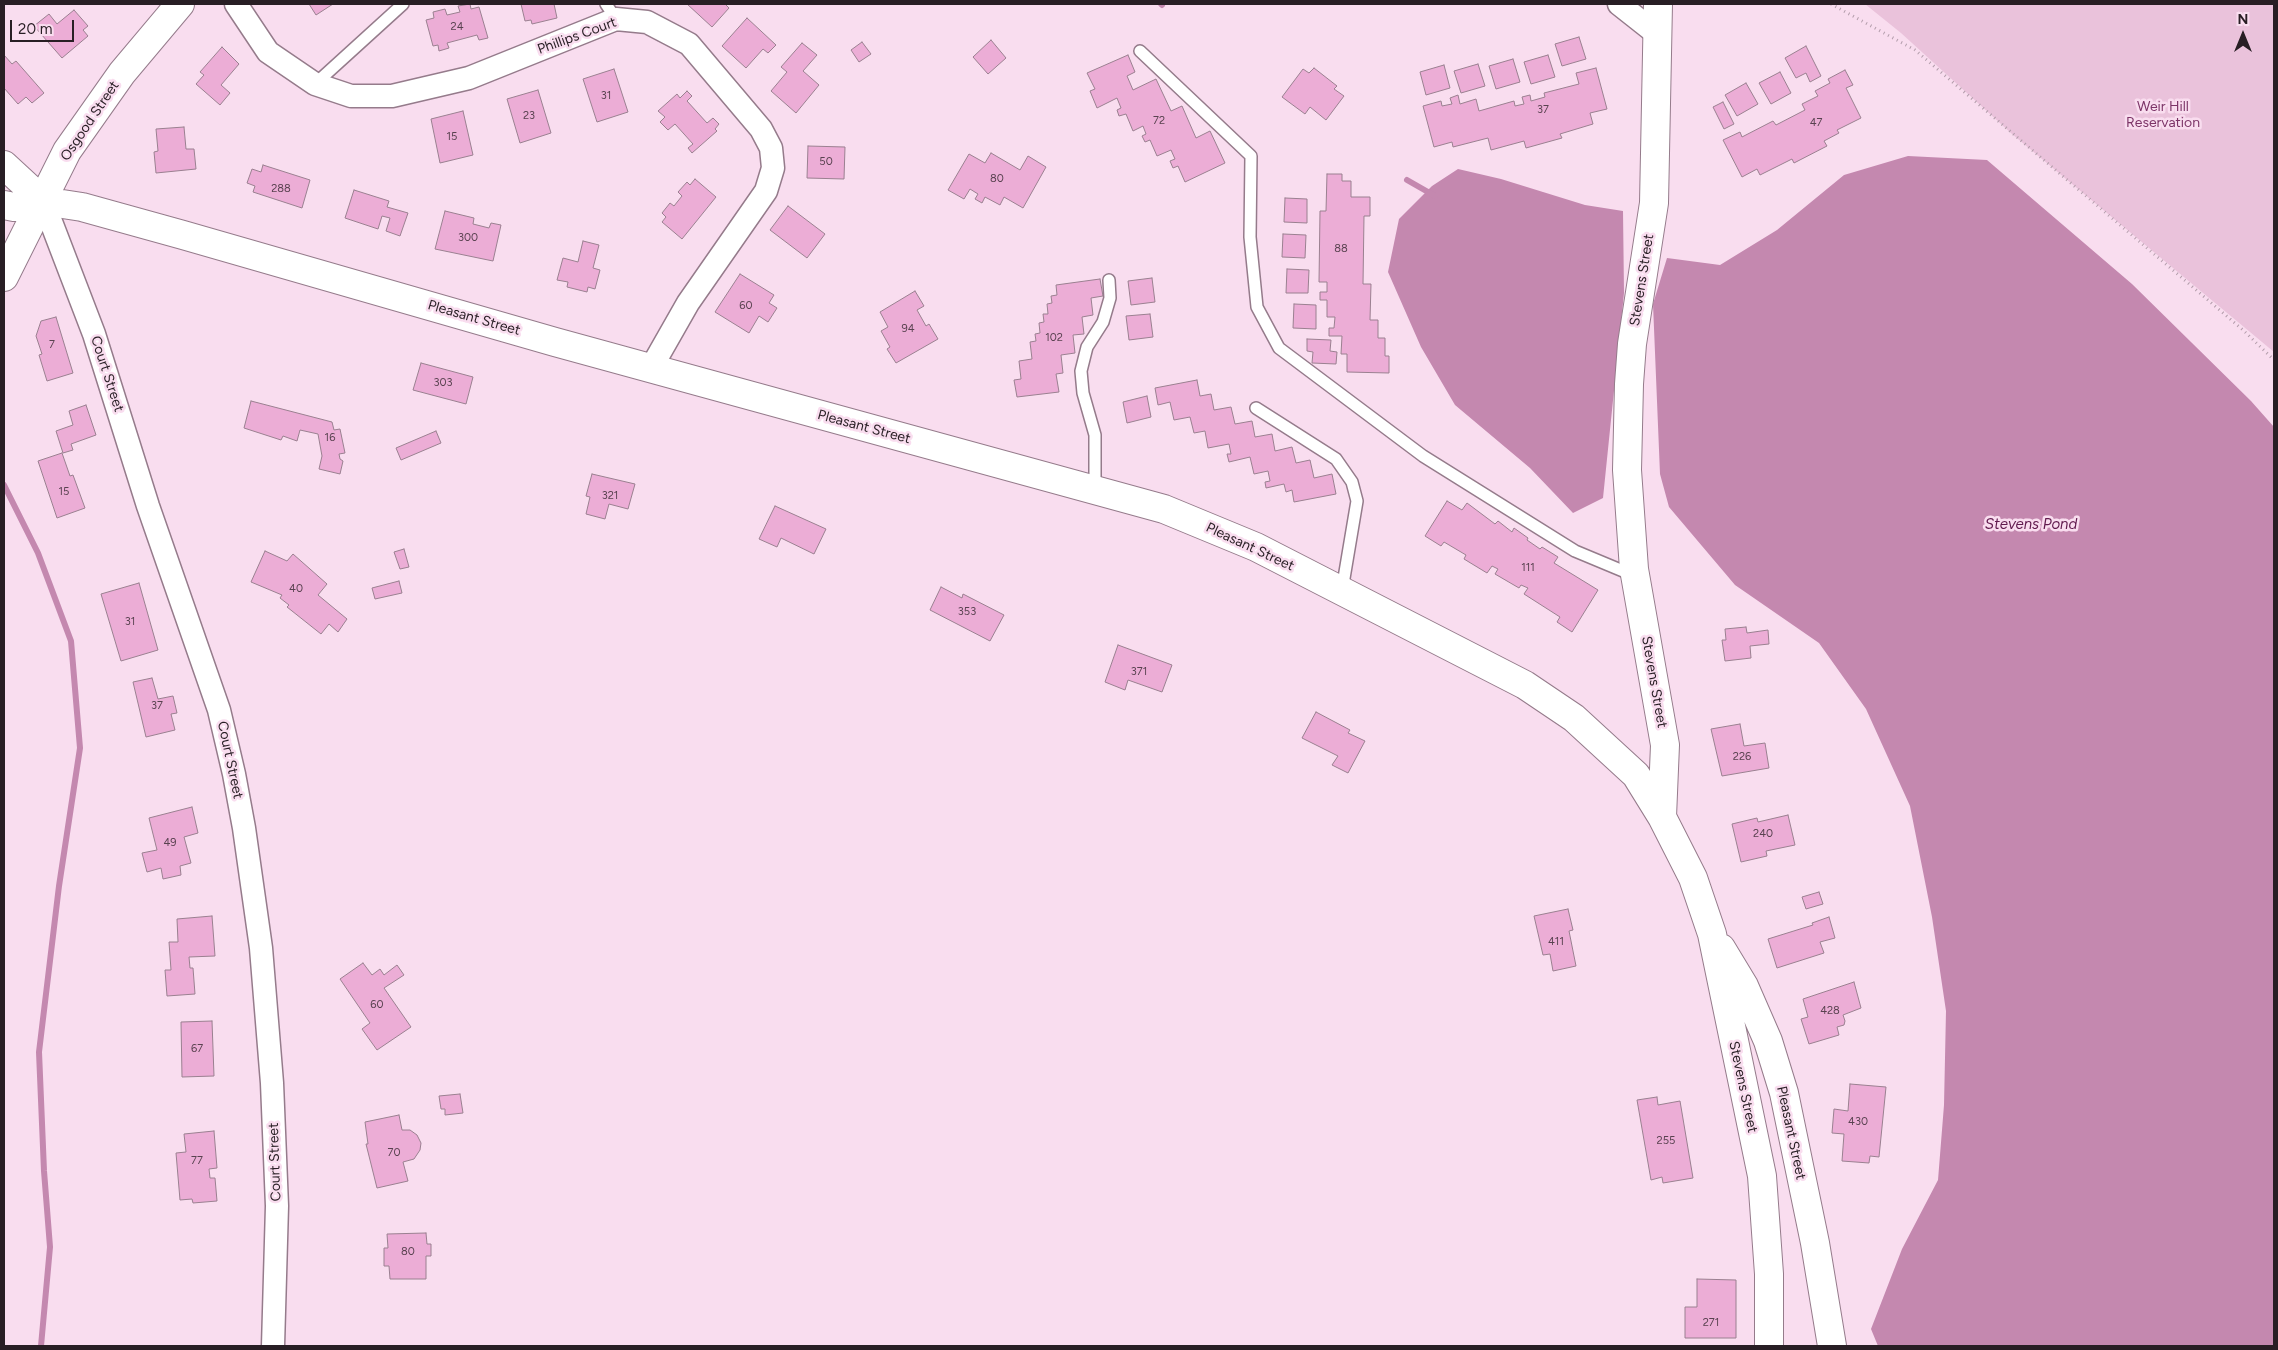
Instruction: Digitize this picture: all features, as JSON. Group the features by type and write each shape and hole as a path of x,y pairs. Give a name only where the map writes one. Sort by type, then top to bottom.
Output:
{"street":[{"name":"Osgood Street","path":"4,277 44,201 67,151 122,73 180,4"},
{"name":"Phillips Court","path":"236,4 268,52 314,84 351,96 392,96 469,78 611,12 646,22 689,44 761,129 771,148 773,168 766,191 688,303 651,368"},
{"path":"1618,4 1657,34"},
{"name":"Stevens Street","path":"1658,4 1654,203 1632,344 1627,470 1636,577 1665,745 1662,817 1693,878 1712,934 1762,1176 1769,1264 1769,1346"},
{"path":"4,165 44,201"},
{"path":"4,205 14,207 44,201"},
{"name":"Pleasant Street","path":"44,201 82,207 174,232 651,368 1164,509 1256,547 1525,685 1574,718 1636,775 1662,817"},
{"name":"Court Street","path":"44,201 94,334 148,506 219,710 234,774 262,948 272,1083 277,1206 273,1346"},
{"name":"Pleasant Street","path":"1712,934 1731,962 1744,986 1768,1040 1781,1084 1815,1243 1832,1346"}],"lane":[{"path":"314,84 403,4"},
{"path":"1140,51 1251,156 1250,237 1257,306 1279,348 1423,456 1575,551 1636,577"},
{"path":"1095,490 1095,435 1083,392 1081,371 1087,347 1103,322 1110,298 1109,280"},
{"path":"1256,408 1336,459 1352,482 1356,501 1342,591"}],"path":[{"path":"1830,4 1915,50 2236,323 2274,360"}],"green space":[{"name":"Weir Hill Reservation","path":"1865,4 2274,4 2274,352 2012,134 1901,33"}],"water":[{"name":"Stevens Pond","path":"1908,156 1987,160 2132,284 2251,401 2274,427 2274,1346 1878,1346 1871,1329 1902,1249 1938,1180 1944,1105 1946,1011 1932,917 1910,806 1866,709 1819,643 1735,585 1669,507 1660,474 1653,304 1667,258 1720,265 1777,230 1844,175"},
{"path":"1458,169 1501,179 1585,205 1623,211 1624,293 1603,498 1573,513 1530,468 1455,405 1421,347 1388,272 1399,219 1432,186"}],"building":[{"path":"309,4 333,4 316,15"},
{"path":"470,4 471,9 479,7 488,38 479,40 477,35 447,43 449,48 439,51 438,45 433,46 426,20 434,18 433,12 445,9 447,15 460,12 458,6"},
{"path":"521,4 554,4 557,18 532,24 531,20 525,21"},
{"path":"687,4 725,4 729,8 712,27"},
{"path":"74,10 88,26 83,30 88,36 62,58 34,26 49,14 57,24"},
{"path":"747,18 776,45 768,53 763,49 746,68 722,46"},
{"path":"1579,37 1586,59 1562,66 1555,44"},
{"path":"991,40 1006,58 988,74 973,57"},
{"path":"862,42 871,54 859,62 851,50"},
{"path":"802,43 817,55 803,71 819,85 796,113 771,91 787,72 781,67"},
{"path":"1806,46 1821,76 1810,82 1806,73 1796,78 1785,58"},
{"path":"222,47 239,64 221,85 230,93 220,105 196,84 204,75 200,72"},
{"path":"4,55 12,64 16,61 44,93 32,103 26,97 18,104 4,88"},
{"path":"1128,55 1135,72 1127,76 1133,90 1156,79 1171,111 1182,106 1196,138 1210,131 1225,163 1185,182 1178,166 1173,168 1170,161 1175,159 1171,150 1157,156 1150,140 1145,142 1142,136 1146,134 1143,126 1133,131 1126,114 1119,116 1117,110 1121,108 1117,98 1097,108 1090,91 1095,89 1087,73"},
{"path":"1548,55 1555,77 1531,84 1524,62"},
{"path":"1513,59 1520,82 1496,89 1489,66"},
{"path":"1478,64 1485,86 1461,93 1454,71"},
{"path":"1444,65 1450,88 1426,95 1420,72"},
{"path":"1314,68 1337,86 1334,89 1344,96 1326,120 1310,107 1305,114 1282,97 1303,69 1309,73"},
{"path":"1596,68 1607,109 1590,113 1593,124 1560,134 1562,138 1526,148 1524,141 1491,150 1488,138 1453,147 1452,142 1434,147 1423,106 1441,101 1442,106 1452,104 1450,98 1458,95 1460,104 1476,99 1479,111 1514,101 1515,106 1524,104 1522,97 1530,95 1531,101 1545,97 1544,93 1579,84 1576,73"},
{"path":"614,69 628,112 597,122 583,79"},
{"path":"1845,70 1853,85 1846,88 1861,118 1837,130 1839,133 1824,141 1827,146 1794,163 1792,159 1760,175 1757,169 1742,177 1723,140 1740,132 1742,137 1773,121 1776,125 1805,110 1802,104 1818,96 1815,91 1830,83 1828,79"},
{"path":"1780,72 1791,93 1771,104 1759,83"},
{"path":"1746,83 1758,104 1737,116 1725,95"},
{"path":"538,90 551,133 520,143 507,99"},
{"path":"687,91 692,96 687,101 707,123 713,118 719,124 715,129 717,131 692,153 688,148 693,144 675,124 668,130 660,122 665,117 658,111 677,94 680,98"},
{"path":"1723,102 1734,124 1724,129 1713,107"},
{"path":"463,111 473,155 440,163 431,119"},
{"path":"184,127 186,149 194,149 196,169 156,173 154,152 158,151 156,129"},
{"path":"808,146 845,147 844,179 807,178"},
{"path":"991,153 1020,170 1028,156 1046,167 1023,208 1004,197 1000,205 985,197 982,203 975,199 978,194 970,189 964,199 948,190 969,154 985,163"},
{"path":"263,165 310,180 302,208 253,192 255,186 247,183 252,169 261,172"},
{"path":"1327,174 1342,174 1342,181 1351,181 1351,197 1370,197 1370,216 1364,216 1363,284 1371,284 1370,320 1378,320 1378,338 1385,338 1385,356 1389,356 1389,373 1347,372 1347,354 1341,354 1342,336 1329,336 1329,328 1334,328 1335,317 1327,317 1327,300 1320,300 1320,292 1327,292 1327,282 1319,282 1320,211 1326,211"},
{"path":"695,179 716,197 682,239 662,222 666,217 662,213 670,203 674,206 682,196 678,192 687,182 690,185"},
{"path":"354,190 389,201 387,207 408,213 400,236 386,231 390,218 382,216 378,229 345,218"},
{"path":"1285,198 1307,199 1307,223 1284,222"},
{"path":"788,206 825,234 807,258 770,230"},
{"path":"445,211 474,218 473,224 489,228 491,223 501,225 493,261 435,249"},
{"path":"1283,234 1306,235 1305,258 1282,257"},
{"path":"583,241 599,245 593,268 600,270 595,289 588,287 587,292 567,287 568,282 557,280 563,258 578,262"},
{"path":"1287,269 1309,270 1308,293 1286,293"},
{"path":"740,274 774,295 769,303 777,308 768,322 759,316 749,333 715,312"},
{"path":"1152,278 1155,302 1131,305 1128,281"},
{"path":"1100,279 1103,296 1091,298 1093,315 1082,317 1084,334 1073,335 1075,353 1061,355 1063,373 1056,374 1059,392 1017,397 1014,380 1021,379 1019,361 1032,359 1030,342 1036,341 1035,334 1040,333 1039,323 1044,322 1043,314 1048,314 1047,304 1052,303 1051,296 1057,295 1056,285"},
{"path":"915,291 924,306 917,310 926,326 929,324 938,339 896,363 887,349 890,347 881,331 888,327 880,312"},
{"path":"1294,304 1316,305 1316,329 1293,328"},
{"path":"1150,314 1153,337 1129,340 1126,316"},
{"path":"56,317 73,373 47,381 39,355 42,354 36,336 41,321"},
{"path":"1307,339 1331,340 1330,351 1337,352 1336,364 1312,363 1313,352 1307,351"},
{"path":"421,363 473,377 466,404 413,390"},
{"path":"1197,380 1200,396 1211,394 1214,410 1231,407 1235,424 1252,421 1255,437 1272,434 1275,451 1292,447 1296,463 1310,460 1314,478 1332,474 1336,494 1294,502 1292,490 1286,492 1284,484 1266,488 1265,482 1270,481 1268,471 1254,474 1250,457 1229,462 1227,454 1231,454 1229,444 1208,448 1205,431 1194,433 1190,417 1174,420 1170,402 1158,405 1155,388"},
{"path":"1147,396 1151,417 1127,423 1123,402"},
{"path":"251,401 332,422 334,430 340,429 345,453 339,454 340,459 343,461 340,474 319,469 322,456 318,434 300,430 297,441 283,436 281,440 244,428"},
{"path":"86,405 96,435 71,444 73,450 63,453 56,431 73,425 69,411"},
{"path":"436,431 441,443 401,460 396,448"},
{"path":"62,453 70,476 73,475 85,508 57,518 38,461"},
{"path":"592,474 635,484 628,509 609,504 605,519 586,514 590,497 586,496"},
{"path":"1447,501 1462,510 1467,503 1495,524 1498,521 1512,532 1514,528 1540,549 1542,547 1558,557 1554,563 1598,590 1572,632 1557,622 1560,617 1524,594 1528,588 1521,585 1519,588 1495,574 1498,569 1492,566 1487,573 1464,559 1466,555 1444,542 1441,546 1425,536"},
{"path":"775,506 826,529 814,554 781,538 777,547 759,539"},
{"path":"404,549 409,567 400,569 394,552"},
{"path":"265,551 287,561 293,554 327,584 318,595 347,619 338,632 329,624 321,634 287,607 289,605 280,598 282,595 251,582"},
{"path":"399,581 402,593 375,599 372,588"},
{"path":"139,583 158,650 121,661 101,594"},
{"path":"941,587 962,598 963,594 1004,615 990,641 930,610"},
{"path":"1746,627 1747,633 1768,630 1769,644 1750,646 1751,658 1725,661 1722,640 1726,640 1725,629"},
{"path":"1118,645 1172,665 1162,692 1128,680 1125,690 1105,682"},
{"path":"152,678 158,699 173,696 177,713 171,714 175,730 146,737 133,682"},
{"path":"1316,712 1350,730 1348,733 1365,741 1348,773 1332,765 1338,756 1302,738"},
{"path":"1740,724 1744,746 1765,743 1769,768 1722,776 1711,729"},
{"path":"192,807 198,833 184,837 191,863 180,866 181,875 163,879 161,868 147,872 142,853 157,850 149,818"},
{"path":"1788,815 1795,845 1766,851 1767,856 1741,862 1732,824 1757,818 1758,822"},
{"path":"1819,892 1823,904 1806,909 1802,897"},
{"path":"1568,909 1573,930 1569,931 1576,966 1553,971 1550,954 1543,955 1534,916"},
{"path":"212,916 215,956 189,957 190,968 193,968 195,994 167,996 165,970 171,970 169,942 178,942 177,919"},
{"path":"1829,917 1835,938 1820,942 1824,953 1777,968 1768,939 1813,925 1812,923"},
{"path":"363,963 372,975 380,969 384,975 397,965 404,975 384,988 411,1027 377,1050 362,1029 370,1023 340,979"},
{"path":"1854,982 1861,1008 1843,1015 1844,1025 1837,1027 1839,1035 1809,1044 1801,1019 1808,1017 1803,999"},
{"path":"212,1021 214,1076 182,1077 181,1022"},
{"path":"1850,1084 1886,1087 1879,1157 1870,1156 1869,1163 1842,1161 1844,1134 1832,1133 1834,1109 1848,1111"},
{"path":"460,1094 463,1113 445,1115 445,1109 441,1109 439,1096"},
{"path":"1657,1097 1658,1105 1680,1101 1693,1178 1663,1183 1662,1177 1651,1180 1637,1100"},
{"path":"399,1115 402,1130 410,1130 417,1135 421,1143 420,1150 414,1159 403,1162 408,1181 377,1188 366,1144 368,1144 365,1122"},
{"path":"214,1131 217,1168 209,1169 210,1178 215,1178 217,1201 193,1203 192,1199 180,1200 176,1153 186,1152 184,1134"},
{"path":"426,1233 427,1244 431,1244 431,1256 426,1256 426,1279 390,1279 389,1266 384,1266 384,1248 388,1248 387,1234"},
{"path":"1697,1279 1736,1280 1736,1338 1685,1338 1685,1307 1697,1307"}],"waterway":[{"path":"1407,180 1435,196"},
{"path":"4,485 38,553 71,641 80,748 59,886 39,1052 44,1171 50,1247 41,1346"}]}
